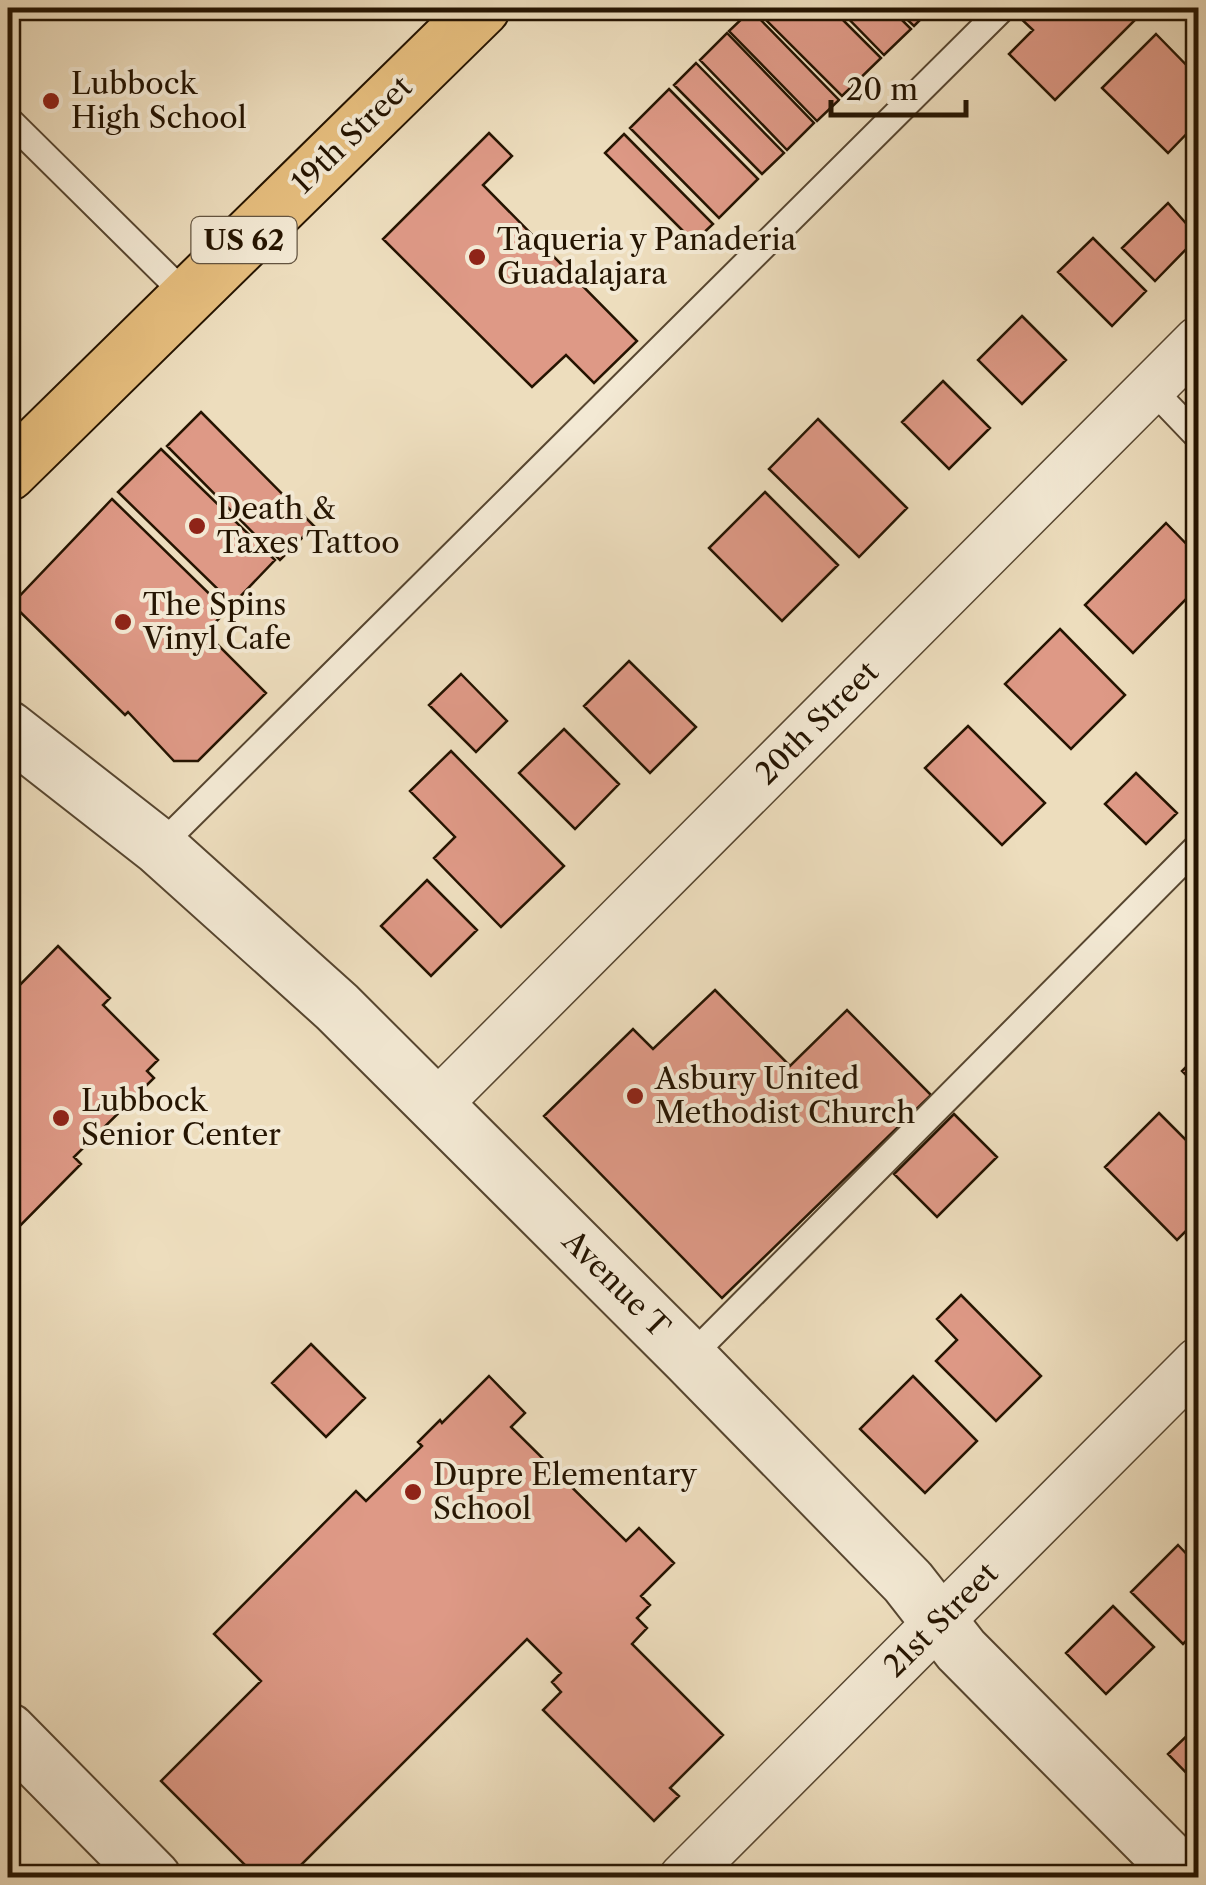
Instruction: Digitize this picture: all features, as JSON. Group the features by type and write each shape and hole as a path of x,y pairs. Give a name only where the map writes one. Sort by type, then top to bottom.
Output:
{"main road":[{"name":"19th Street","path":"8,473 482,8"}],"street":[{"name":"20th Street","path":"436,1105 1198,341"},
{"name":"Avenue T","path":"8,729 159,846 337,1008 689,1358 908,1582 961,1650 1189,1878"},
{"name":"21st Street","path":"683,1878 1198,1362"},
{"path":"8,1731 153,1878"}],"lane":[{"path":"159,846 1003,8"},
{"path":"8,119 187,296"},
{"path":"1151,388 1198,437"},
{"path":"689,1358 1198,846"},
{"path":"1189,1878 1198,1870"}],"building":[{"path":"754,8 831,8 881,58 842,96"},
{"path":"838,8 890,8 911,29 884,55"},
{"path":"895,8 932,8 914,26"},
{"path":"1025,8 1125,8 1136,19 1055,100 1009,54 1033,30 1017,15"},
{"path":"751,10 839,100 817,121 729,31"},
{"path":"727,33 814,123 787,150 700,60"},
{"path":"1156,34 1198,77 1198,122 1168,153 1102,88"},
{"path":"696,63 784,153 762,174 674,85"},
{"path":"669,89 758,179 719,218 630,128"},
{"name":"Taqueria y Panaderia Guadalajara","path":"489,133 512,156 483,185 637,341 594,383 566,355 532,387 383,239"},
{"path":"624,134 713,224 694,242 605,153"},
{"path":"1168,203 1198,237 1155,281 1122,248"},
{"path":"1093,238 1146,291 1112,326 1058,272"},
{"path":"1022,316 1066,360 1022,404 978,360"},
{"path":"943,381 990,428 949,469 902,422"},
{"path":"201,412 314,526 280,560 167,446"},
{"path":"818,419 907,508 859,557 769,469"},
{"name":"Death & Taxes Tattoo","path":"161,449 275,560 233,604 118,492"},
{"path":"765,492 838,565 782,621 709,548"},
{"name":"The Spins Vinyl Cafe","path":"112,499 227,611 205,632 266,693 198,761 174,761 128,712 125,715 12,604"},
{"path":"1166,523 1198,556 1198,587 1133,653 1085,605"},
{"path":"1060,629 1125,695 1071,749 1005,684"},
{"path":"629,661 696,727 650,773 584,706"},
{"path":"461,674 507,721 476,752 429,705"},
{"path":"968,726 1045,803 1002,845 925,768"},
{"path":"564,729 619,784 575,829 519,773"},
{"path":"451,751 564,866 501,927 434,858 455,837 410,791"},
{"path":"1136,773 1177,813 1146,844 1105,804"},
{"path":"427,880 477,930 431,976 381,926"},
{"name":"Lubbock Senior Center","path":"58,946 110,998 103,1005 158,1060 147,1071 154,1078 74,1157 81,1164 8,1238 8,997"},
{"path":"715,990 790,1066 847,1010 931,1095 722,1298 544,1116 633,1029 653,1049"},
{"path":"1198,1055 1198,1087 1182,1071"},
{"path":"1159,1113 1198,1152 1198,1219 1177,1240 1105,1167"},
{"path":"954,1114 997,1157 937,1217 894,1174"},
{"path":"961,1295 1041,1376 996,1421 936,1361 957,1340 937,1319"},
{"path":"311,1344 365,1398 326,1437 272,1383"},
{"path":"489,1376 525,1413 511,1427 626,1541 639,1528 674,1563 641,1596 650,1605 637,1618 647,1628 632,1644 723,1735 670,1788 679,1796 654,1821 543,1710 561,1692 552,1682 561,1673 527,1639 288,1878 258,1878 161,1781 261,1681 214,1634 356,1491 366,1501 422,1446 418,1442"},
{"path":"913,1376 977,1441 925,1493 860,1429"},
{"path":"1178,1545 1198,1566 1198,1629 1183,1644 1131,1592"},
{"path":"1113,1606 1154,1647 1106,1694 1066,1653"},
{"path":"1198,1725 1198,1785 1168,1754"}],"place":[{"name":"Lubbock High School","path":"51,101"},
{"name":"Taqueria y Panaderia Guadalajara","path":"477,257"},
{"name":"Death & Taxes Tattoo","path":"197,526"},
{"name":"The Spins Vinyl Cafe","path":"123,622"},
{"name":"Asbury United Methodist Church","path":"635,1096"},
{"name":"Lubbock Senior Center","path":"61,1118"},
{"name":"Dupre Elementary School","path":"413,1492"}]}
